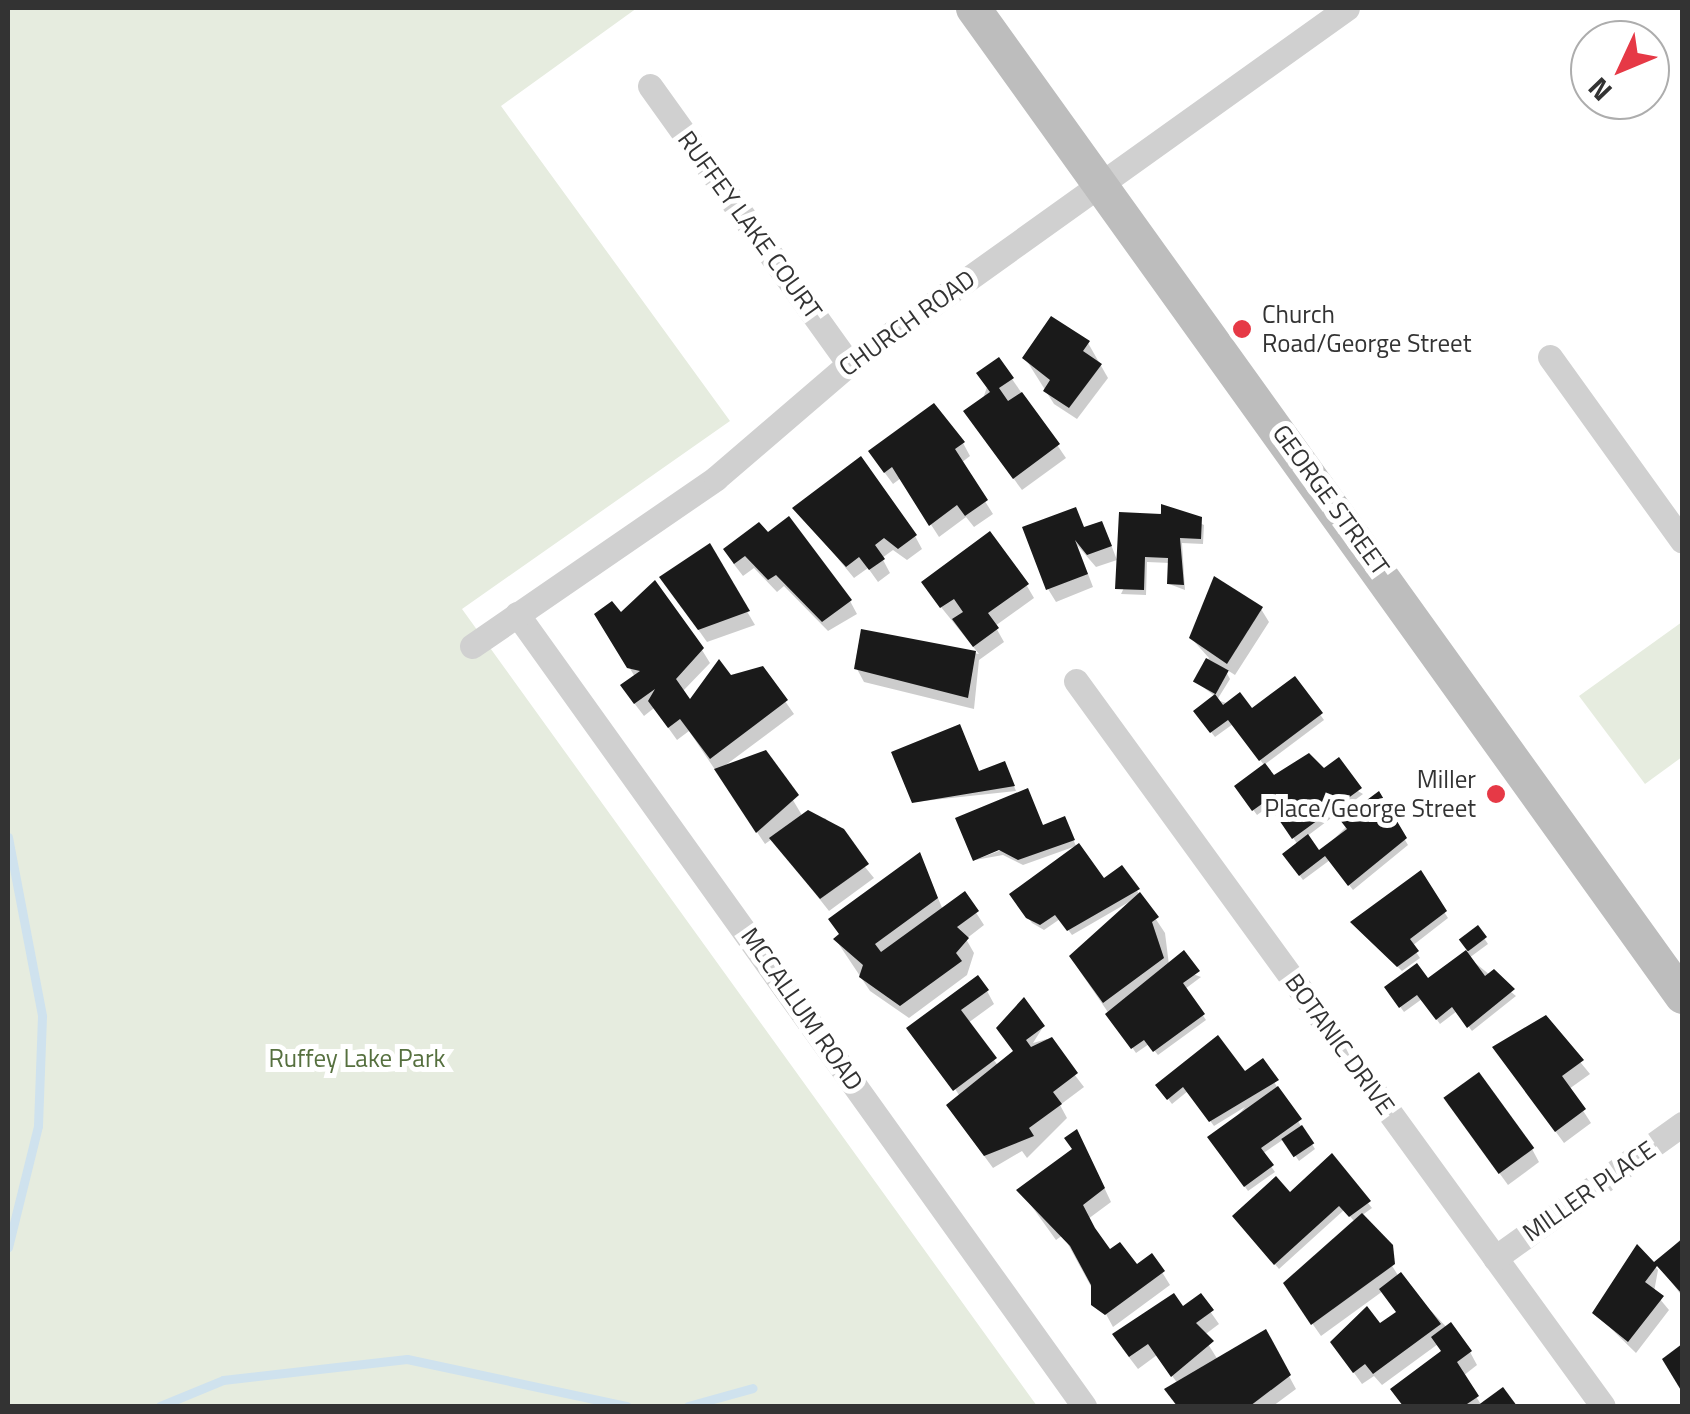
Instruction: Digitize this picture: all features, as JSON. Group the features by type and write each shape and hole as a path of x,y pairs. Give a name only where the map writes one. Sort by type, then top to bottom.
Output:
{"main road":[{"name":"GEORGE STREET","path":"973,8 1682,996"}],"street":[{"name":"CHURCH ROAD","path":"472,646 716,478 849,364 1348,8"},
{"name":"RUFFEY LAKE COURT","path":"650,86 849,364"},
{"path":"1550,357 1682,541"},
{"name":"MCCALLUM ROAD","path":"517,614 594,734 704,864 1084,1406"},
{"name":"BOTANIC DRIVE","path":"1076,681 1603,1406"},
{"name":"MILLER PLACE","path":"1495,1258 1682,1124"}],"green space":[{"name":"Ruffey Lake Park","path":"8,8 637,8 501,106 730,421 462,609 1037,1406 8,1406"},
{"path":"1682,622 1682,757 1645,784 1579,696"}],"building":[{"path":"1051,316 1090,341 1083,351 1102,364 1069,408 1043,391 1050,380 1022,358"},
{"path":"999,357 1014,378 999,388 1008,401 1022,392 1060,444 1013,479 963,411 990,392 976,373"},
{"path":"934,403 965,442 955,449 988,500 965,516 957,505 929,526 892,467 884,473 868,451"},
{"path":"861,456 917,535 898,549 884,538 875,545 885,559 869,570 859,557 846,567 792,508"},
{"path":"1161,504 1202,517 1201,539 1180,538 1184,585 1167,584 1168,558 1145,557 1144,590 1115,589 1119,512 1161,514"},
{"path":"1076,507 1084,527 1102,521 1112,546 1087,555 1075,540 1088,574 1046,590 1022,527"},
{"path":"789,516 852,600 822,622 776,575 768,580 745,556 734,564 723,549 759,522 768,532"},
{"path":"990,531 1029,584 988,613 999,628 973,647 952,619 963,612 954,599 940,608 921,582"},
{"path":"710,543 750,611 698,630 659,577"},
{"path":"1214,576 1263,607 1227,664 1189,638"},
{"path":"655,580 704,648 676,679 690,699 719,659 731,675 763,666 788,700 710,759 680,719 668,728 648,701 655,689 634,704 620,685 640,671 627,668 594,614 612,601 621,612"},
{"path":"861,629 976,651 968,698 854,669"},
{"path":"1206,658 1229,671 1216,694 1193,682"},
{"path":"1295,676 1323,713 1259,761 1228,720 1210,733 1193,711 1215,694 1223,705 1240,692 1252,708"},
{"path":"960,724 979,771 1005,761 1015,786 912,803 891,752"},
{"path":"766,750 799,795 756,833 714,769"},
{"path":"1309,753 1324,768 1339,757 1362,788 1292,839 1266,801 1252,811 1234,786 1265,763 1274,775"},
{"path":"1028,788 1043,825 1065,816 1075,840 1018,860 999,850 973,861 955,818"},
{"path":"1379,791 1407,838 1348,886 1325,856 1299,876 1282,854 1308,834 1319,850 1347,829 1340,820"},
{"path":"808,810 844,829 869,864 820,899 769,838"},
{"path":"1079,843 1104,878 1122,865 1140,889 1067,931 1055,915 1040,925 1026,918 1009,894"},
{"path":"920,852 938,898 875,944 881,952 965,891 979,911 957,927 969,938 956,953 962,961 900,1006 859,977 863,965 833,939 839,934 828,919"},
{"path":"1421,870 1447,911 1410,939 1419,951 1397,967 1350,922"},
{"path":"1140,892 1159,917 1152,922 1164,958 1103,1003 1069,956"},
{"path":"1478,925 1487,937 1468,951 1459,939"},
{"path":"1184,950 1200,971 1183,983 1205,1014 1153,1052 1144,1040 1131,1049 1105,1014"},
{"path":"1466,950 1485,976 1494,969 1515,989 1467,1028 1452,1007 1436,1020 1417,995 1399,1008 1384,987 1417,963 1428,978"},
{"path":"978,975 989,990 961,1010 997,1058 953,1091 906,1028"},
{"path":"1024,997 1045,1026 1026,1040 1031,1047 1052,1037 1078,1073 1053,1092 1062,1104 1029,1128 1034,1136 984,1156 946,1105 1013,1051 996,1028"},
{"path":"1546,1015 1584,1060 1562,1076 1586,1109 1555,1132 1492,1047"},
{"path":"1218,1035 1245,1071 1263,1058 1279,1080 1209,1122 1183,1087 1167,1100 1155,1085"},
{"path":"1479,1072 1534,1148 1499,1174 1443,1098"},
{"path":"1278,1086 1302,1119 1261,1148 1274,1165 1244,1187 1207,1137"},
{"path":"1302,1125 1314,1143 1294,1157 1281,1139"},
{"path":"1077,1129 1105,1188 1083,1205 1095,1228 1110,1249 1120,1242 1137,1264 1152,1253 1165,1271 1105,1315 1091,1305 1091,1285 1070,1246 1016,1190 1072,1149 1064,1138"},
{"path":"1332,1153 1371,1201 1349,1217 1339,1206 1274,1265 1232,1216 1276,1176 1290,1192"},
{"path":"1362,1213 1393,1245 1395,1264 1311,1325 1283,1283"},
{"path":"1682,1239 1682,1294 1657,1266 1645,1282 1664,1296 1628,1342 1592,1313 1637,1244 1654,1262"},
{"path":"1401,1272 1441,1324 1373,1374 1365,1364 1353,1373 1330,1342 1367,1306 1380,1323 1396,1312 1379,1289"},
{"path":"1174,1293 1183,1306 1201,1293 1214,1310 1196,1323 1214,1341 1171,1377 1148,1344 1129,1357 1112,1334"},
{"path":"1451,1322 1472,1351 1457,1362 1479,1396 1464,1406 1403,1406 1390,1389 1441,1351 1431,1337"},
{"path":"1266,1329 1291,1375 1250,1406 1177,1406 1164,1389"},
{"path":"1682,1344 1682,1392 1662,1359"},
{"path":"1503,1387 1517,1406 1477,1406"}],"waterway":[{"path":"8,837 42,1016 38,1126 8,1247"},
{"path":"160,1406 223,1380 407,1359 627,1406"},
{"path":"688,1406 753,1388"}],"place":[{"name":"Church Road/George Street","path":"1242,329"},
{"name":"Miller Place/George Street","path":"1496,794"}]}
